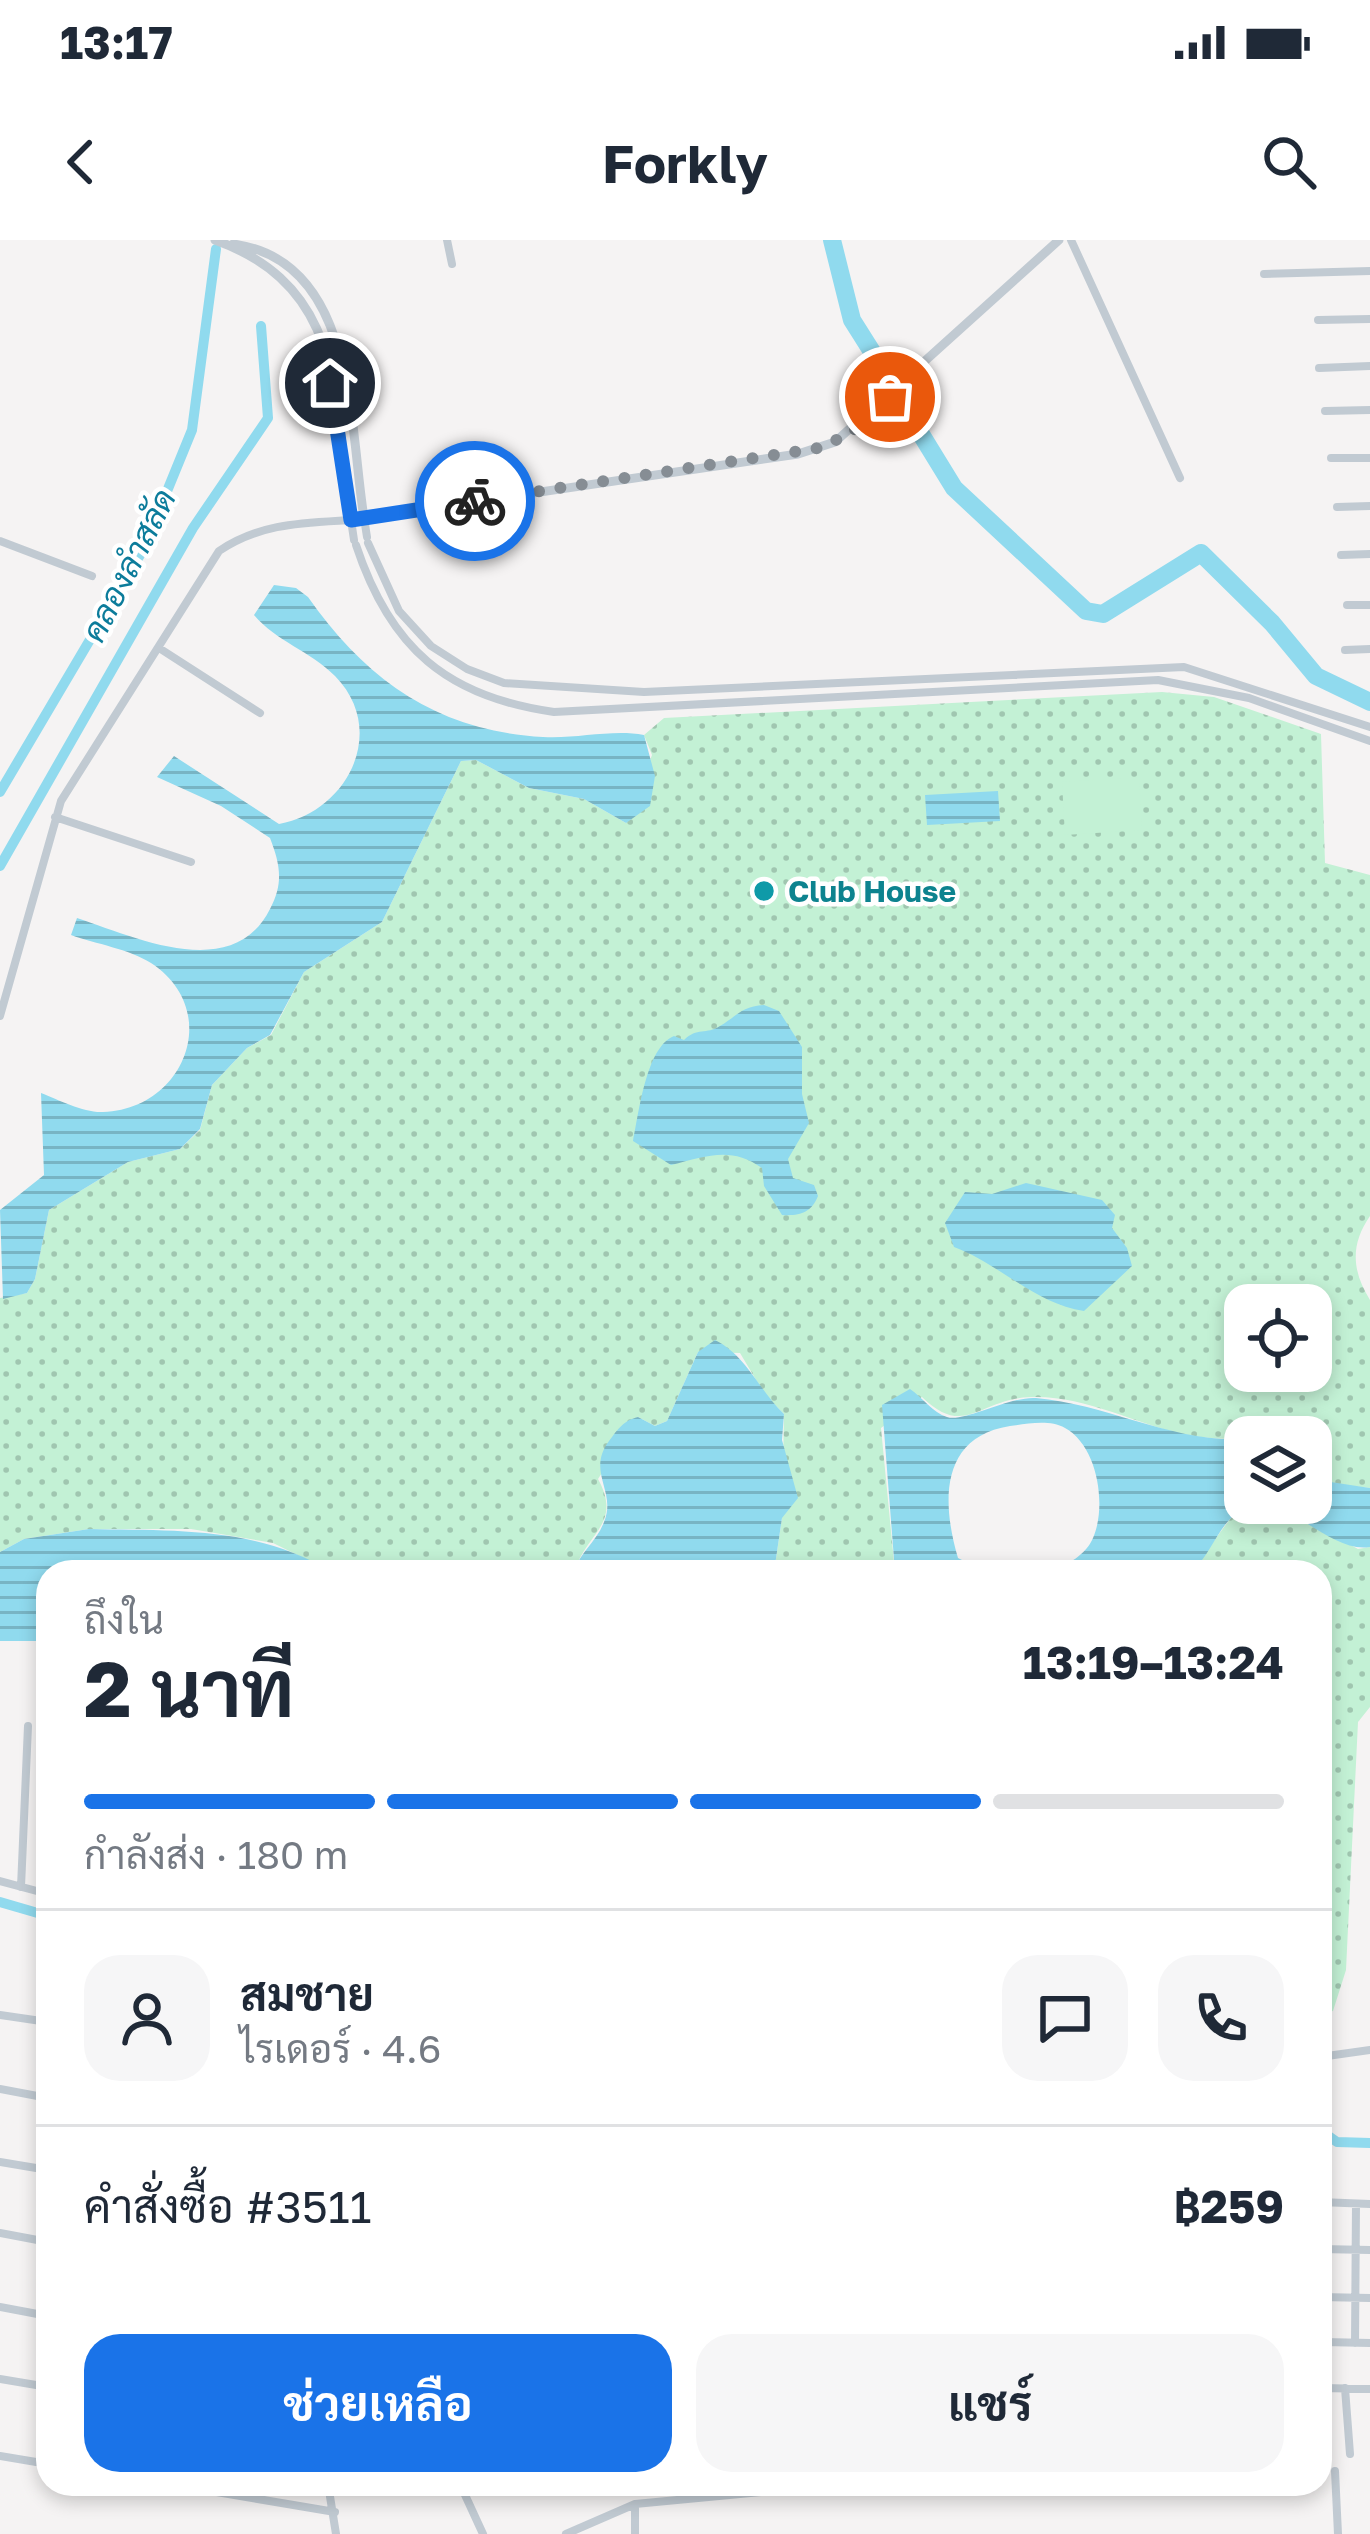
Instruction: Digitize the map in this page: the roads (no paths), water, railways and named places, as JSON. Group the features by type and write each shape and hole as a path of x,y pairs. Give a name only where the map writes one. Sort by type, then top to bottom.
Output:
{"street":[{"path":"261,250 270,240"},
{"path":"447,240 452,264"},
{"path":"0,1016 55,817 94,745 219,551 246,533 280,525 351,520 798,454 835,442 1059,240"},
{"path":"1071,240 1180,478"},
{"path":"220,242 261,250 314,290 335,336 368,540 399,611 431,646 467,669 504,683 644,692 1184,667 1370,727"},
{"path":"220,242 292,287 310,308 323,338 355,542 389,620 427,664 505,705 554,712 1158,680 1250,698 1370,742"},
{"path":"1264,274 1370,272"},
{"path":"1318,320 1370,319"},
{"path":"323,338 335,336"},
{"path":"1319,368 1370,366"},
{"path":"1324,411 1370,410"},
{"path":"1331,458 1370,458"},
{"path":"1337,507 1370,506"},
{"path":"0,541 92,576"},
{"path":"1341,555 1370,554"},
{"path":"1347,605 1370,604"},
{"path":"159,648 260,712"},
{"path":"1346,650 1370,650"},
{"path":"55,817 191,862"},
{"path":"21,1887 28,1726"},
{"path":"0,1881 36,1891"},
{"path":"0,2015 36,2020"},
{"path":"1332,2055 1370,2050"},
{"path":"0,2089 36,2096"},
{"path":"0,2162 36,2168"},
{"path":"1332,2203 1370,2204"},
{"path":"1355,2343 1356,2204"},
{"path":"0,2233 36,2240"},
{"path":"1332,2249 1370,2250"},
{"path":"1332,2297 1370,2298"},
{"path":"0,2307 36,2314"},
{"path":"1332,2342 1370,2343"},
{"path":"0,2379 36,2385"},
{"path":"1332,2388 1370,2389"},
{"path":"1345,2388 1350,2454"},
{"path":"0,2456 36,2462"},
{"path":"1335,2470 1338,2534"},
{"path":"240,2496 335,2512"},
{"path":"331,2496 335,2534"},
{"path":"466,2496 483,2534"},
{"path":"566,2534 635,2504 720,2496"},
{"path":"635,2504 635,2534"}],"water":[{"path":"274,585 296,588 308,597 381,677 438,712 505,733 644,735 655,776 650,806 626,823 584,799 529,788 476,760 461,761 382,922 304,972 270,1035 247,1048 212,1085 200,1129 180,1149 128,1162 49,1210 35,1279 27,1293 3,1299 0,1210 44,1175 41,1093 96,1112 131,1107 155,1095 185,1055 186,1006 173,983 142,958 71,935 77,918 155,943 208,950 233,944 254,931 277,891 278,865 270,838 221,806 157,777 174,756 279,824 324,804 353,766 359,721 351,698 325,667 254,615"},
{"path":"998,791 1000,821 927,825 925,795"},
{"path":"764,1005 779,1011 802,1047 802,1094 809,1123 788,1159 793,1178 814,1185 818,1196 808,1210 794,1215 782,1215 764,1186 762,1168 751,1161 718,1155 671,1165 633,1141 645,1082 664,1043 674,1036 684,1040 715,1029 745,1009"},
{"path":"1026,1183 1102,1200 1115,1215 1112,1228 1127,1248 1132,1266 1084,1311 1049,1300 954,1247 945,1223 965,1192 992,1194"},
{"path":"715,1340 726,1347 784,1414 782,1440 798,1498 782,1518 776,1560 579,1560 601,1529 607,1511 600,1462 609,1441 638,1417 655,1426 667,1421 698,1352"},
{"path":"910,1389 947,1417 1036,1398 1224,1439 1226,1524 1202,1560 1072,1560 1090,1544 1097,1525 1097,1478 1076,1437 1059,1425 1038,1423 987,1433 958,1458 951,1476 949,1516 962,1560 894,1560 882,1405"},
{"path":"1332,1482 1370,1488 1370,1547 1335,1540 1307,1524 1332,1524"},
{"path":"89,1529 184,1531 244,1539 309,1560 36,1560 36,1641 0,1641 0,1552 24,1539"}],"waterway":[{"path":"832,240 852,320 893,385"},
{"name":"คลองลำสลัด","path":"0,792 143,550 192,430 216,249"},
{"path":"0,866 193,528 268,418 261,326"},
{"path":"900,400 954,488 1086,611 1103,614 1201,553 1272,623 1316,676 1370,702"},
{"path":"0,1902 36,1912"},
{"path":"1332,2138 1370,2143"}],"place":[{"name":"Club House","path":"764,891"}]}
